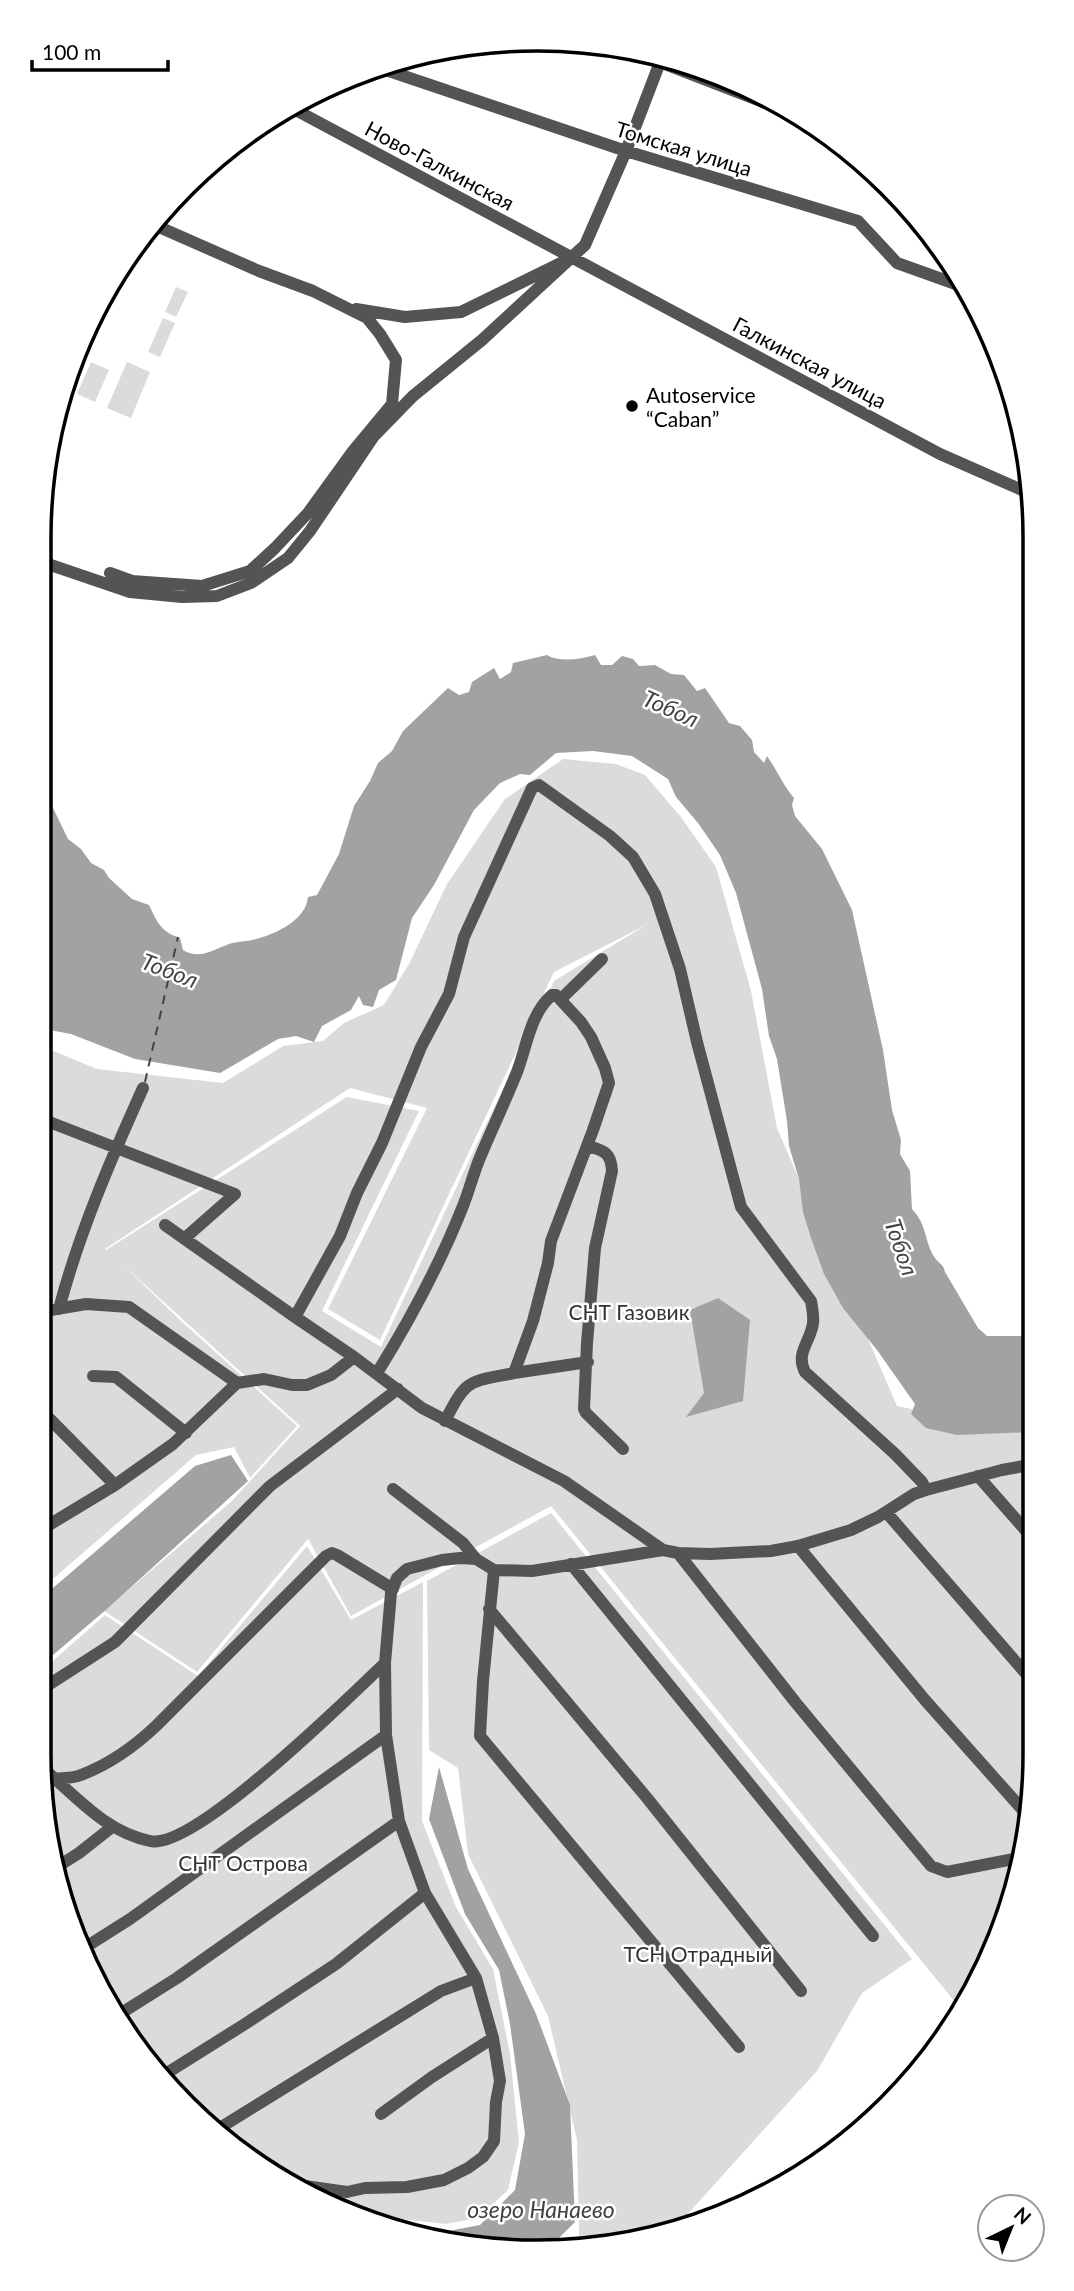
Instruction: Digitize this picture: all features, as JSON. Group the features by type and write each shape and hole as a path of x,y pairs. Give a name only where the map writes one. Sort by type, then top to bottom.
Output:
{"street":[{"path":"51,565 131,592 182,597 217,596 251,583 288,558 310,531 374,436 413,396 482,341 585,245 626,151 659,66"},
{"name":"Томская улица","path":"394,73 626,151 858,221 897,264 951,282"},
{"name":"Ново-Галкинская","path":"300,113 573,257"},
{"path":"110,573 132,581 202,586 250,571 308,513 391,404 396,360 367,318 313,291 259,271 161,228"},
{"path":"347,307 405,317 461,312 573,257"},
{"name":"Галкинская улица","path":"573,257 940,454 1020,489"},
{"path":"295,1317 340,1236 357,1193 402,1099 421,1047 449,994 464,937 532,788 539,785 601,829 633,857 655,894 680,969 741,1207 811,1301 813,1326 801,1357 805,1372 895,1454 922,1482 926,1490"},
{"path":"561,999 602,959"},
{"path":"377,1373 447,1245 517,1070 538,1009 552,995 556,995 591,1037 609,1083 551,1241 533,1321 514,1374"},
{"path":"59,1308 71,1265 116,1147 143,1088"},
{"path":"51,1123 235,1194 185,1238"},
{"path":"588,1146 608,1155 612,1171 595,1248 584,1409 623,1448"},
{"path":"166,1225 377,1373 422,1408 564,1481 663,1550"},
{"path":"51,1310 86,1304 129,1307 237,1383"},
{"path":"51,1520 115,1485 186,1433 237,1383 264,1379 307,1385 331,1375 354,1357"},
{"path":"445,1421 457,1398 470,1383 587,1362"},
{"path":"93,1376 116,1377 186,1433"},
{"path":"51,1683 115,1642 270,1486 398,1389"},
{"path":"51,1421 115,1485"},
{"path":"393,1489 463,1543 476,1559 495,1570 532,1571 663,1550 710,1554 771,1551 798,1546 851,1530 914,1494 1023,1467"},
{"path":"978,1476 1023,1527"},
{"path":"886,1512 1023,1670"},
{"path":"798,1546 925,1700 1020,1807"},
{"path":"52,1781 78,1777 129,1750 157,1726 326,1556 332,1553 337,1555 393,1589"},
{"path":"678,1553 796,1703 932,1866 947,1872 1012,1859"},
{"path":"318,2188 347,2192 365,2188 407,2187 444,2180 483,2157 494,2141 500,2081 493,2038 476,1978 425,1893 399,1821 386,1735 385,1663 393,1589 397,1578 407,1569 442,1560 476,1559"},
{"path":"571,1564 873,1936"},
{"path":"495,1570 489,1609 480,1736 739,2047"},
{"path":"489,1609 648,1798 801,1991"},
{"path":"52,1783 112,1827 150,1841 170,1840 271,1770 385,1663"},
{"path":"90,1944 130,1919 386,1735"},
{"path":"125,2011 177,1978 399,1821"},
{"path":"63,1863 112,1827"},
{"path":"169,2072 335,1964 425,1893"},
{"path":"223,2126 442,1991 476,1978"},
{"path":"381,2114 493,2038"}],"green space":[{"path":"176,287 188,292 176,317 165,312"},
{"path":"163,318 175,323 160,357 148,352"},
{"path":"91,362 109,370 95,402 77,394"},
{"path":"127,362 150,372 131,418 107,408"},
{"name":"СНТ Газовик","path":"563,759 616,764 645,775 681,817 716,867 751,991 777,1128 897,1406 1023,1433 1023,1754 1019,1817 1007,1880 997,1910 973,1969 955,2002 551,1506 351,1616 308,1539 197,1672 104,1611 232,1501 300,1426 122,1264 297,1426 250,1478 234,1447 196,1455 51,1581 51,1050 97,1069 223,1083 283,1046 323,1041 344,1023 384,1005 410,962 447,884 505,799","holes":["648,924 554,981 381,1347 322,1311 419,1111 347,1097 105,1249 350,1088 427,1108 328,1309 380,1340 554,972"]},
{"name":"ТСН Отрадный","path":"551,1513 912,1959 862,1993 817,2071 685,2217 632,2231 582,2238 579,2235 577,2140 548,2016 468,1854 458,1768 429,1750 427,1581"},
{"name":"СНТ Острова","path":"307,1546 351,1620 423,1582 422,1821 456,1907 493,1969 510,2054 519,2142 508,2190 478,2218 446,2224 393,2218 322,2190 267,2158 216,2120 171,2075 133,2024 101,1969 77,1910 60,1849 52,1786 51,1662 105,1615 198,1676"}],"water":[{"name":"Тобол","path":"547,655 564,660 595,655 601,665 612,665 622,656 633,659 639,666 655,665 671,674 684,675 697,691 705,688 729,723 740,726 752,740 754,752 764,763 767,756 794,798 792,805 795,816 822,849 852,910 883,1050 892,1110 901,1140 900,1154 910,1171 912,1209 921,1222 936,1260 943,1267 978,1328 987,1336 1023,1336 1023,1432 957,1435 926,1428 911,1414 915,1404 843,1308 824,1274 803,1212 799,1179 789,1146 777,1059 769,1036 762,989 736,893 720,855 676,797 668,779 632,756 593,751 556,753 530,775 520,774 500,783 474,810 434,885 412,918 396,980 379,990 373,1007 363,1005 359,996 351,1010 322,1026 314,1042 296,1036 278,1039 220,1073 135,1059 71,1034 51,1030 51,804 68,839 132,899 149,905 160,926 180,938 183,950 195,954 206,953 232,943 253,940 289,925 302,913 308,897 317,895 339,854 354,806 378,763 392,751 403,731 448,688 459,695 469,692 472,682 494,668 500,679 511,672 513,663"},
{"path":"718,1298 750,1320 743,1401 686,1417 704,1393 690,1310"},
{"path":"231,1455 248,1481 51,1657 51,1590 195,1466"},
{"name":"озеро Нанаево","path":"439,1767 468,1869 536,2014 570,2105 575,2222 558,2239 505,2239 446,2232 480,2225 515,2190 525,2134 510,2024 499,1970 465,1914 429,1819"}],"ferry route":[{"path":"145,1082 178,937"}],"place":[{"name":"Autoservice “Caban”","path":"632,406"}]}
